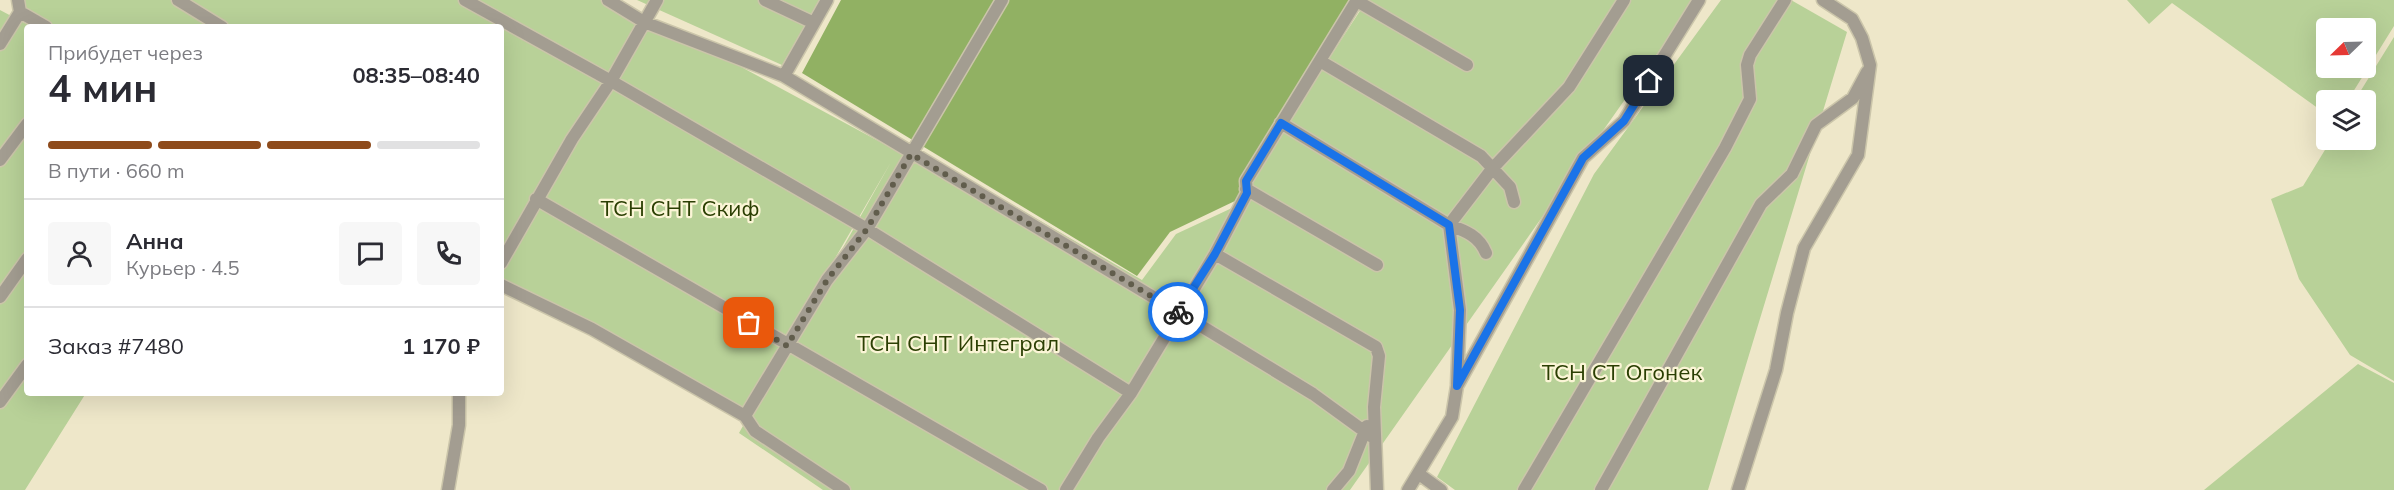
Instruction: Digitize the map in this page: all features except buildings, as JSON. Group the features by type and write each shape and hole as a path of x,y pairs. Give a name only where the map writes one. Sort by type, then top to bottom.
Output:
{"street":[{"path":"178,0 217,24"},
{"path":"465,0 612,81 867,229 1131,393"},
{"path":"608,0 644,22 784,76 1313,394 1375,439"},
{"path":"504,257 572,139 612,81 657,0"},
{"path":"765,0 814,23"},
{"path":"784,76 827,0"},
{"path":"745,416 827,280 867,229 1002,0"},
{"path":"1066,490 1098,438 1131,393 1215,254 1247,193 1246,181 1357,0 1467,65"},
{"path":"1408,490 1452,417 1457,386 1460,310 1449,225 1492,169 1569,87 1624,0"},
{"path":"1457,386 1583,158 1624,121 1699,0"},
{"path":"1524,490 1725,148 1750,99 1748,65 1750,55 1785,0"},
{"path":"1738,490 1776,370 1787,313 1804,248 1858,155 1870,65 1862,38 1852,19 1823,0"},
{"path":"0,44 19,6 42,24"},
{"path":"1320,61 1480,156 1510,187 1514,202"},
{"path":"1601,490 1761,204 1792,174 1816,125 1852,98 1870,65"},
{"path":"1281,123 1449,225 1466,231 1480,241 1486,253"},
{"path":"0,160 24,128"},
{"path":"1246,189 1377,266"},
{"path":"536,199 787,346 1041,490"},
{"path":"1215,254 1373,344 1379,356 1374,406 1377,490"},
{"path":"0,297 24,263"},
{"path":"504,286 592,329 745,416 755,431 844,490"},
{"path":"0,402 24,369"},
{"path":"448,490 459,425 459,396"},
{"path":"1333,490 1349,471 1374,406"},
{"path":"1419,474 1441,490"}],"green space":[{"name":"ТСН СНТ Интеграл","path":"21,0 617,0 897,151 903,141 1142,280 1176,234 1232,208 1367,0 1695,0 1350,490 823,490 739,433 891,162 741,420 504,284 504,24 52,24 22,7"},
{"path":"637,0 820,0 782,65"},
{"path":"841,0 1364,0 1237,200 1170,232 1137,276 802,73"},
{"name":"ТСН СТ Огонек","path":"1721,0 1791,0 1847,32 1708,490 1455,490 1437,477 1594,174"},
{"path":"2127,0 2394,0 2394,26 2376,55 2376,18 2316,18 2316,78 2362,78 2354,90 2316,90 2316,107 2172,3 2149,24"},
{"path":"0,10 26,24 24,24 24,396 84,396 25,490 0,490"},
{"path":"2394,37 2394,381 2350,355 2299,279 2271,199 2303,186 2325,150 2376,150 2376,90 2361,90 2369,78 2376,78 2376,66"},
{"path":"2358,364 2394,383 2394,490 2204,490"}],"way so far":[{"path":"749,323 787,346 827,280 867,229 911,154 1178,312"}],"route":[{"path":"1178,312 1215,254 1247,193 1246,181 1281,123 1449,225 1460,310 1457,386 1583,158 1624,121 1649,81"}],"park label":[{"name":"ТСН СНТ Скиф","path":"680,208"}]}
